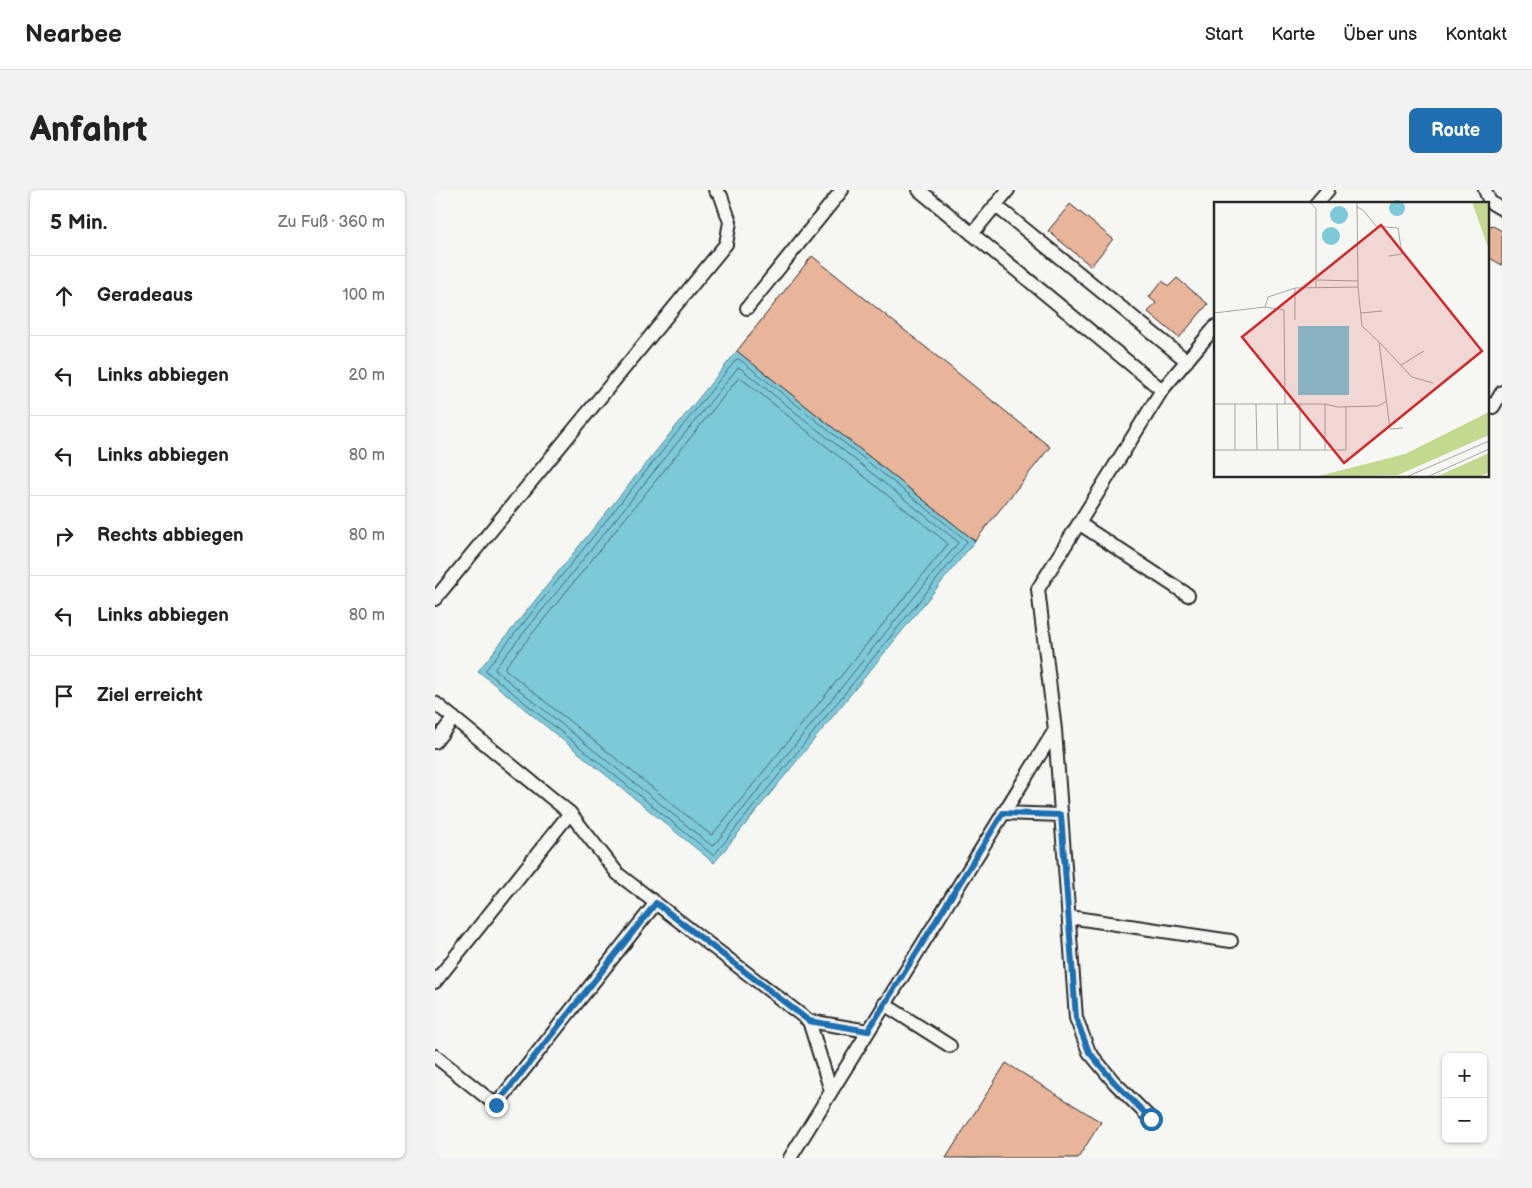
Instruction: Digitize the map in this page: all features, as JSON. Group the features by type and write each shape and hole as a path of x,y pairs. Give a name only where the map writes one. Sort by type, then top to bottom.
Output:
{"lane":[{"path":"435,599 726,244 730,222 721,196 715,190"},
{"path":"747,308 842,190"},
{"path":"919,190 1162,390"},
{"path":"972,234 1007,190"},
{"path":"1318,202 1328,190"},
{"path":"1485,190 1490,202 1502,209"},
{"path":"995,205 1187,361"},
{"path":"1151,1119 1114,1082 1089,1052 1076,1018 1055,730 1038,589 1162,390 1214,328"},
{"path":"1489,405 1493,407 1502,392"},
{"path":"1080,524 1188,595"},
{"path":"435,703 570,813 618,874 809,1021 868,1031"},
{"path":"435,742 454,718"},
{"path":"790,1158 1055,730"},
{"path":"435,982 570,813"},
{"path":"1003,813 1061,815"},
{"path":"435,1056 496,1105 656,903"},
{"path":"1069,917 1231,941"},
{"path":"884,1004 950,1046"},
{"path":"809,1021 831,1091"}],"water":[{"path":"737,351 975,541 714,863 478,671"}],"building":[{"path":"1070,204 1113,239 1091,266 1048,231"},
{"path":"1491,225 1502,231 1502,265 1489,258 1489,228"},
{"path":"812,256 1050,447 975,541 737,351"},
{"path":"1177,278 1208,304 1179,338 1148,312 1156,303 1149,297 1162,281 1169,286"},
{"path":"1006,1063 1101,1122 1078,1158 946,1158"}],"route":[{"path":"496,1105 656,903 809,1021 868,1031 1003,813 1061,815 1076,1018 1089,1052 1114,1082 1151,1119"}]}
